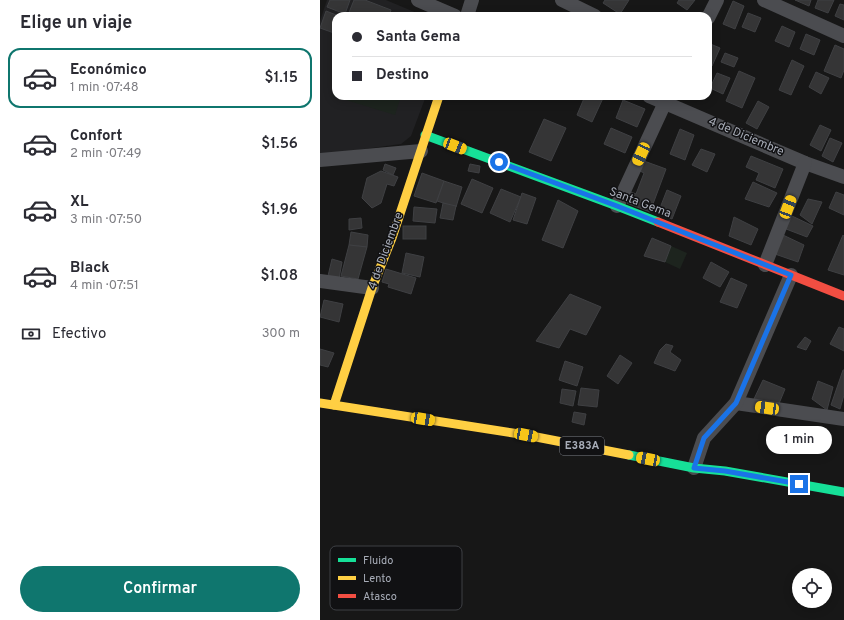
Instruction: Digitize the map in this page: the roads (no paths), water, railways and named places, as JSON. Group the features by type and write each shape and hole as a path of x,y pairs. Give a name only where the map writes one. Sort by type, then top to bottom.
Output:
{"street":[{"path":"418,0 446,12"},
{"path":"468,12 472,0"},
{"path":"562,0 586,12"},
{"path":"711,12 718,0"},
{"path":"764,0 844,36"},
{"name":"4 de Diciembre","path":"334,405 372,288 392,238 438,100"},
{"path":"617,206 666,100"},
{"name":"4 de Diciembre","path":"668,100 805,163 844,177"},
{"name":"Santa Gema","path":"425,135 617,206 844,296"},
{"path":"320,160 421,151"},
{"path":"765,265 805,163"},
{"path":"694,468 704,438 736,403 791,275"},
{"path":"320,281 372,288"},
{"name":"E383A","path":"320,403 526,435 694,468 725,471 844,492"},
{"path":"736,403 844,419"}]}
